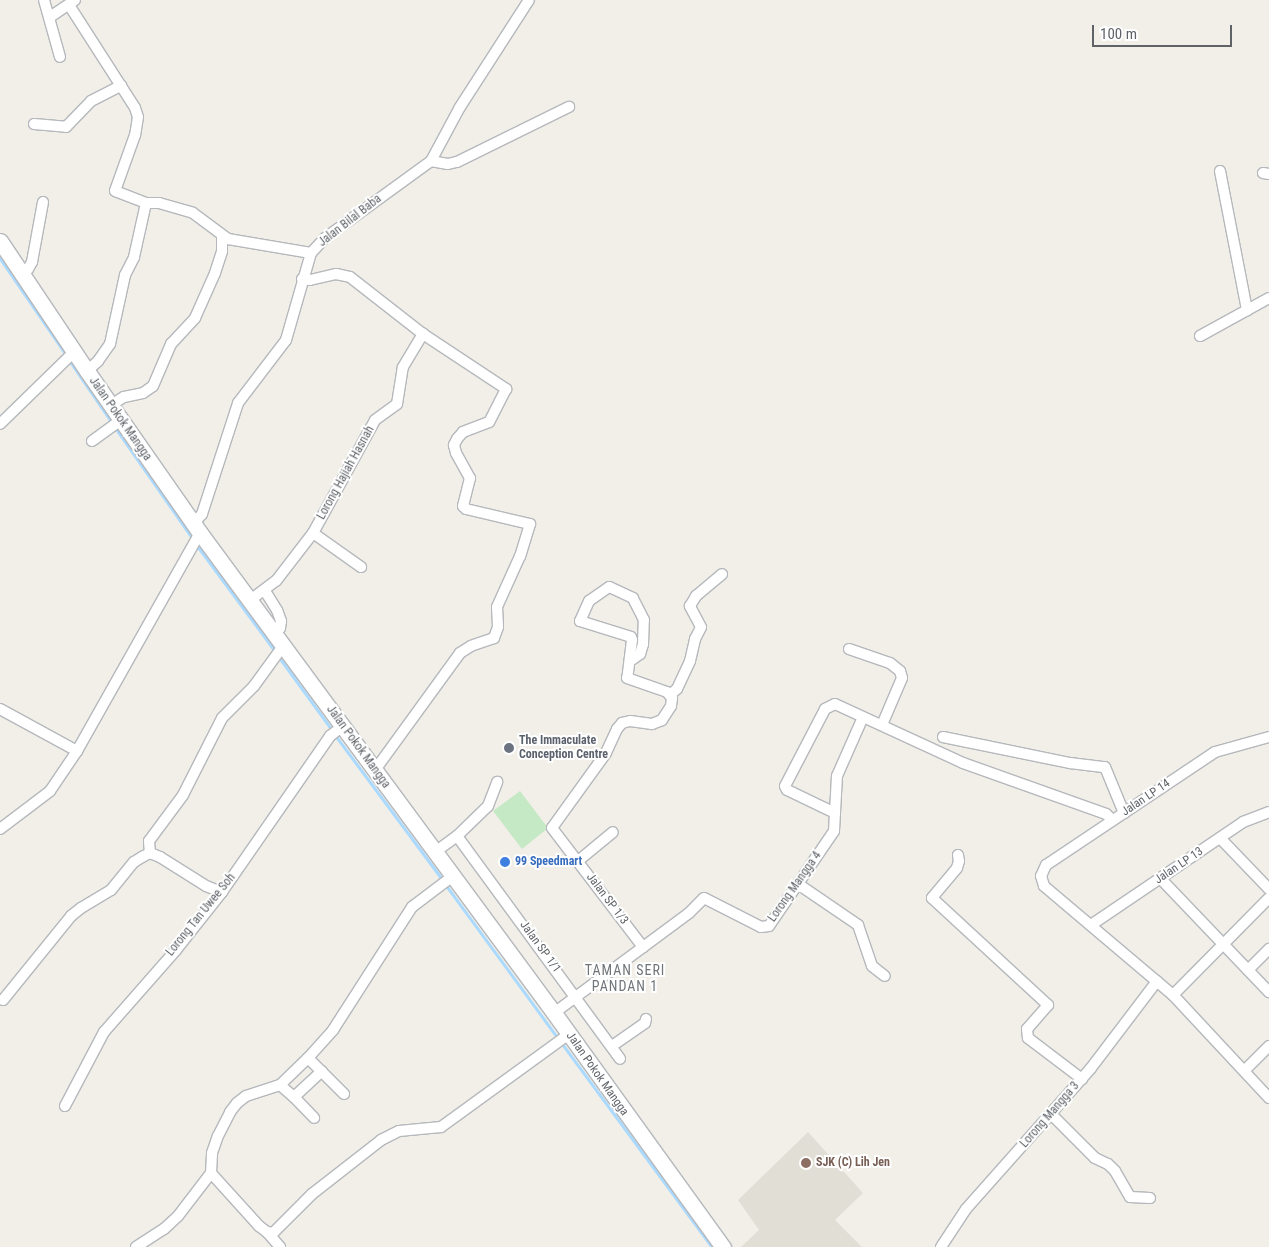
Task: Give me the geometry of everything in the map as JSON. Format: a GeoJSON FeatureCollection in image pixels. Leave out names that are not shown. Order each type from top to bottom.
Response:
{"type":"FeatureCollection","features":[{"type":"Feature","properties":{"kind":"main road","name":"Jalan Pokok Mangga"},"geometry":{"type":"LineString","coordinates":[[0,241],[22,274],[69,356],[87,371],[111,405],[117,424],[249,601],[337,730],[375,770],[435,852],[450,878],[554,1013],[563,1038],[723,1247]]}},
{"type":"Feature","properties":{"kind":"street"},"geometry":{"type":"LineString","coordinates":[[44,0],[50,16],[60,58]]}},
{"type":"Feature","properties":{"kind":"street","name":"Jalan Bilal Baba"},"geometry":{"type":"LineString","coordinates":[[0,829],[50,791],[77,751],[191,550],[238,403],[286,340],[311,253],[325,238],[431,161],[460,107],[529,0]]}},
{"type":"Feature","properties":{"kind":"street"},"geometry":{"type":"LineString","coordinates":[[50,16],[72,2],[135,108],[138,122],[115,191],[146,203],[159,203],[193,213],[222,237],[237,242],[311,253]]}},
{"type":"Feature","properties":{"kind":"street"},"geometry":{"type":"LineString","coordinates":[[34,124],[66,127],[91,101],[121,86]]}},
{"type":"Feature","properties":{"kind":"street"},"geometry":{"type":"LineString","coordinates":[[431,161],[448,164],[457,162],[569,107]]}},
{"type":"Feature","properties":{"kind":"street"},"geometry":{"type":"LineString","coordinates":[[1220,172],[1247,310]]}},
{"type":"Feature","properties":{"kind":"street"},"geometry":{"type":"LineString","coordinates":[[22,274],[32,262],[43,202]]}},
{"type":"Feature","properties":{"kind":"street"},"geometry":{"type":"LineString","coordinates":[[87,371],[98,361],[110,344],[125,275],[134,257],[146,203]]}},
{"type":"Feature","properties":{"kind":"street"},"geometry":{"type":"LineString","coordinates":[[111,405],[124,397],[142,393],[153,386],[171,344],[195,318],[215,273],[222,251],[222,237]]}},
{"type":"Feature","properties":{"kind":"street"},"geometry":{"type":"LineString","coordinates":[[302,279],[310,280],[336,274],[350,277],[423,334],[506,388],[489,422],[463,432],[454,446],[470,478],[463,506],[530,524],[520,556],[497,607],[498,627],[494,638],[471,646],[460,653],[375,770]]}},
{"type":"Feature","properties":{"kind":"street"},"geometry":{"type":"LineString","coordinates":[[1200,336],[1269,298]]}},
{"type":"Feature","properties":{"kind":"street","name":"Lorong Hajiah Hasnah"},"geometry":{"type":"LineString","coordinates":[[249,601],[276,582],[313,532],[375,420],[397,404],[403,367],[423,334]]}},
{"type":"Feature","properties":{"kind":"street"},"geometry":{"type":"LineString","coordinates":[[0,424],[69,356]]}},
{"type":"Feature","properties":{"kind":"street"},"geometry":{"type":"LineString","coordinates":[[92,441],[117,424]]}},
{"type":"Feature","properties":{"kind":"street"},"geometry":{"type":"LineString","coordinates":[[313,532],[360,567]]}},
{"type":"Feature","properties":{"kind":"street"},"geometry":{"type":"LineString","coordinates":[[630,658],[633,659],[640,654],[643,644],[644,620],[633,598],[609,587],[589,601],[580,621],[631,637],[627,678],[670,695],[677,689],[701,627],[690,606],[696,596],[722,574]]}},
{"type":"Feature","properties":{"kind":"street"},"geometry":{"type":"LineString","coordinates":[[150,853],[149,841],[188,785],[222,718],[254,686],[278,646],[281,621],[277,610],[264,591]]}},
{"type":"Feature","properties":{"kind":"street"},"geometry":{"type":"LineString","coordinates":[[849,649],[890,663],[900,671],[902,678],[882,725]]}},
{"type":"Feature","properties":{"kind":"street","name":"Jalan SP 1/3"},"geometry":{"type":"LineString","coordinates":[[643,947],[552,828],[606,753],[617,728],[622,723],[630,721],[652,724],[662,720],[671,706],[670,695]]}},
{"type":"Feature","properties":{"kind":"street"},"geometry":{"type":"LineString","coordinates":[[835,814],[787,790],[786,782],[826,709],[835,704],[963,763],[1106,814],[1112,820]]}},
{"type":"Feature","properties":{"kind":"street"},"geometry":{"type":"LineString","coordinates":[[0,709],[77,751]]}},
{"type":"Feature","properties":{"kind":"street","name":"Lorong Mangga 4"},"geometry":{"type":"LineString","coordinates":[[554,1013],[689,913],[704,898],[765,927],[769,926],[834,832],[838,776],[864,717]]}},
{"type":"Feature","properties":{"kind":"street","name":"Lorong Tan Uwee Soh"},"geometry":{"type":"LineString","coordinates":[[65,1106],[104,1032],[176,950],[222,892],[271,820],[337,730]]}},
{"type":"Feature","properties":{"kind":"street"},"geometry":{"type":"LineString","coordinates":[[943,737],[1070,763],[1105,767],[1124,813]]}},
{"type":"Feature","properties":{"kind":"street","name":"Jalan LP 14"},"geometry":{"type":"LineString","coordinates":[[1091,924],[1042,882],[1043,869],[1046,864],[1215,752],[1269,737]]}},
{"type":"Feature","properties":{"kind":"street"},"geometry":{"type":"LineString","coordinates":[[435,852],[457,836],[488,806],[497,782]]}},
{"type":"Feature","properties":{"kind":"street","name":"Jalan LP 13"},"geometry":{"type":"LineString","coordinates":[[1091,924],[1243,822],[1269,812]]}},
{"type":"Feature","properties":{"kind":"street"},"geometry":{"type":"LineString","coordinates":[[578,861],[613,832]]}},
{"type":"Feature","properties":{"kind":"street","name":"Jalan SP 1/1"},"geometry":{"type":"LineString","coordinates":[[457,836],[620,1059]]}},
{"type":"Feature","properties":{"kind":"street"},"geometry":{"type":"LineString","coordinates":[[1220,838],[1269,889]]}},
{"type":"Feature","properties":{"kind":"street"},"geometry":{"type":"LineString","coordinates":[[150,853],[160,857],[206,886],[222,892]]}},
{"type":"Feature","properties":{"kind":"street"},"geometry":{"type":"LineString","coordinates":[[3,1000],[71,916],[111,890],[134,862],[150,853]]}},
{"type":"Feature","properties":{"kind":"street"},"geometry":{"type":"LineString","coordinates":[[958,855],[959,862],[957,868],[932,898],[1048,1005],[1027,1029],[1028,1038],[1082,1079]]}},
{"type":"Feature","properties":{"kind":"street"},"geometry":{"type":"LineString","coordinates":[[136,1247],[164,1230],[178,1216],[211,1173],[212,1153],[230,1112],[246,1096],[280,1085],[308,1058],[332,1030],[412,907],[450,878]]}},
{"type":"Feature","properties":{"kind":"street"},"geometry":{"type":"LineString","coordinates":[[1160,878],[1269,992]]}},
{"type":"Feature","properties":{"kind":"street"},"geometry":{"type":"LineString","coordinates":[[798,884],[858,925],[872,966],[885,976]]}},
{"type":"Feature","properties":{"kind":"street"},"geometry":{"type":"LineString","coordinates":[[1173,995],[1269,898]]}},
{"type":"Feature","properties":{"kind":"street"},"geometry":{"type":"LineString","coordinates":[[1091,924],[1173,995],[1245,1070],[1269,1098]]}},
{"type":"Feature","properties":{"kind":"street"},"geometry":{"type":"LineString","coordinates":[[1248,970],[1269,949]]}},
{"type":"Feature","properties":{"kind":"street","name":"Lorong Mangga 3"},"geometry":{"type":"LineString","coordinates":[[941,1247],[966,1209],[1082,1079],[1157,981]]}},
{"type":"Feature","properties":{"kind":"street"},"geometry":{"type":"LineString","coordinates":[[612,1046],[645,1024],[646,1019]]}},
{"type":"Feature","properties":{"kind":"street"},"geometry":{"type":"LineString","coordinates":[[266,1232],[273,1233],[312,1194],[381,1140],[399,1131],[441,1127],[563,1038]]}},
{"type":"Feature","properties":{"kind":"street"},"geometry":{"type":"LineString","coordinates":[[1245,1070],[1269,1046]]}},
{"type":"Feature","properties":{"kind":"street"},"geometry":{"type":"LineString","coordinates":[[308,1058],[344,1094]]}},
{"type":"Feature","properties":{"kind":"street"},"geometry":{"type":"LineString","coordinates":[[294,1097],[322,1071]]}},
{"type":"Feature","properties":{"kind":"street"},"geometry":{"type":"LineString","coordinates":[[280,1085],[314,1118]]}},
{"type":"Feature","properties":{"kind":"street"},"geometry":{"type":"LineString","coordinates":[[1051,1114],[1095,1158],[1108,1164],[1130,1198],[1150,1198]]}},
{"type":"Feature","properties":{"kind":"street"},"geometry":{"type":"LineString","coordinates":[[211,1173],[230,1196],[280,1247]]}},
{"type":"Feature","properties":{"kind":"shaded area","name":"SJK (C) Lih Jen"},"geometry":{"type":"Polygon","coordinates":[[[808,1132],[863,1193],[835,1220],[862,1247],[741,1247],[759,1230],[738,1200],[808,1132]]]}},
{"type":"Feature","properties":{"kind":"green space"},"geometry":{"type":"Polygon","coordinates":[[[520,791],[548,828],[522,849],[493,811],[520,791]]]}},
{"type":"Feature","properties":{"kind":"waterway"},"geometry":{"type":"LineString","coordinates":[[0,258],[67,356]]}},
{"type":"Feature","properties":{"kind":"waterway"},"geometry":{"type":"LineString","coordinates":[[70,361],[112,422]]}},
{"type":"Feature","properties":{"kind":"waterway"},"geometry":{"type":"LineString","coordinates":[[115,427],[193,539]]}},
{"type":"Feature","properties":{"kind":"waterway"},"geometry":{"type":"LineString","coordinates":[[196,544],[276,652]]}},
{"type":"Feature","properties":{"kind":"waterway"},"geometry":{"type":"LineString","coordinates":[[279,657],[333,731]]}},
{"type":"Feature","properties":{"kind":"waterway"},"geometry":{"type":"LineString","coordinates":[[336,736],[443,880]]}},
{"type":"Feature","properties":{"kind":"waterway"},"geometry":{"type":"LineString","coordinates":[[446,885],[558,1038]]}},
{"type":"Feature","properties":{"kind":"waterway"},"geometry":{"type":"LineString","coordinates":[[561,1042],[712,1247]]}},
{"type":"Feature","properties":{"kind":"place","name":"The Immaculate Conception Centre"},"geometry":{"type":"Point","coordinates":[509,748]}},
{"type":"Feature","properties":{"kind":"place","name":"99 Speedmart"},"geometry":{"type":"Point","coordinates":[505,862]}},
{"type":"Feature","properties":{"kind":"place","name":"SJK (C) Lih Jen"},"geometry":{"type":"Point","coordinates":[806,1163]}},
{"type":"Feature","properties":{"kind":"district","name":"TAMAN SERI PANDAN 1"},"geometry":{"type":"Point","coordinates":[625,978]}}]}
